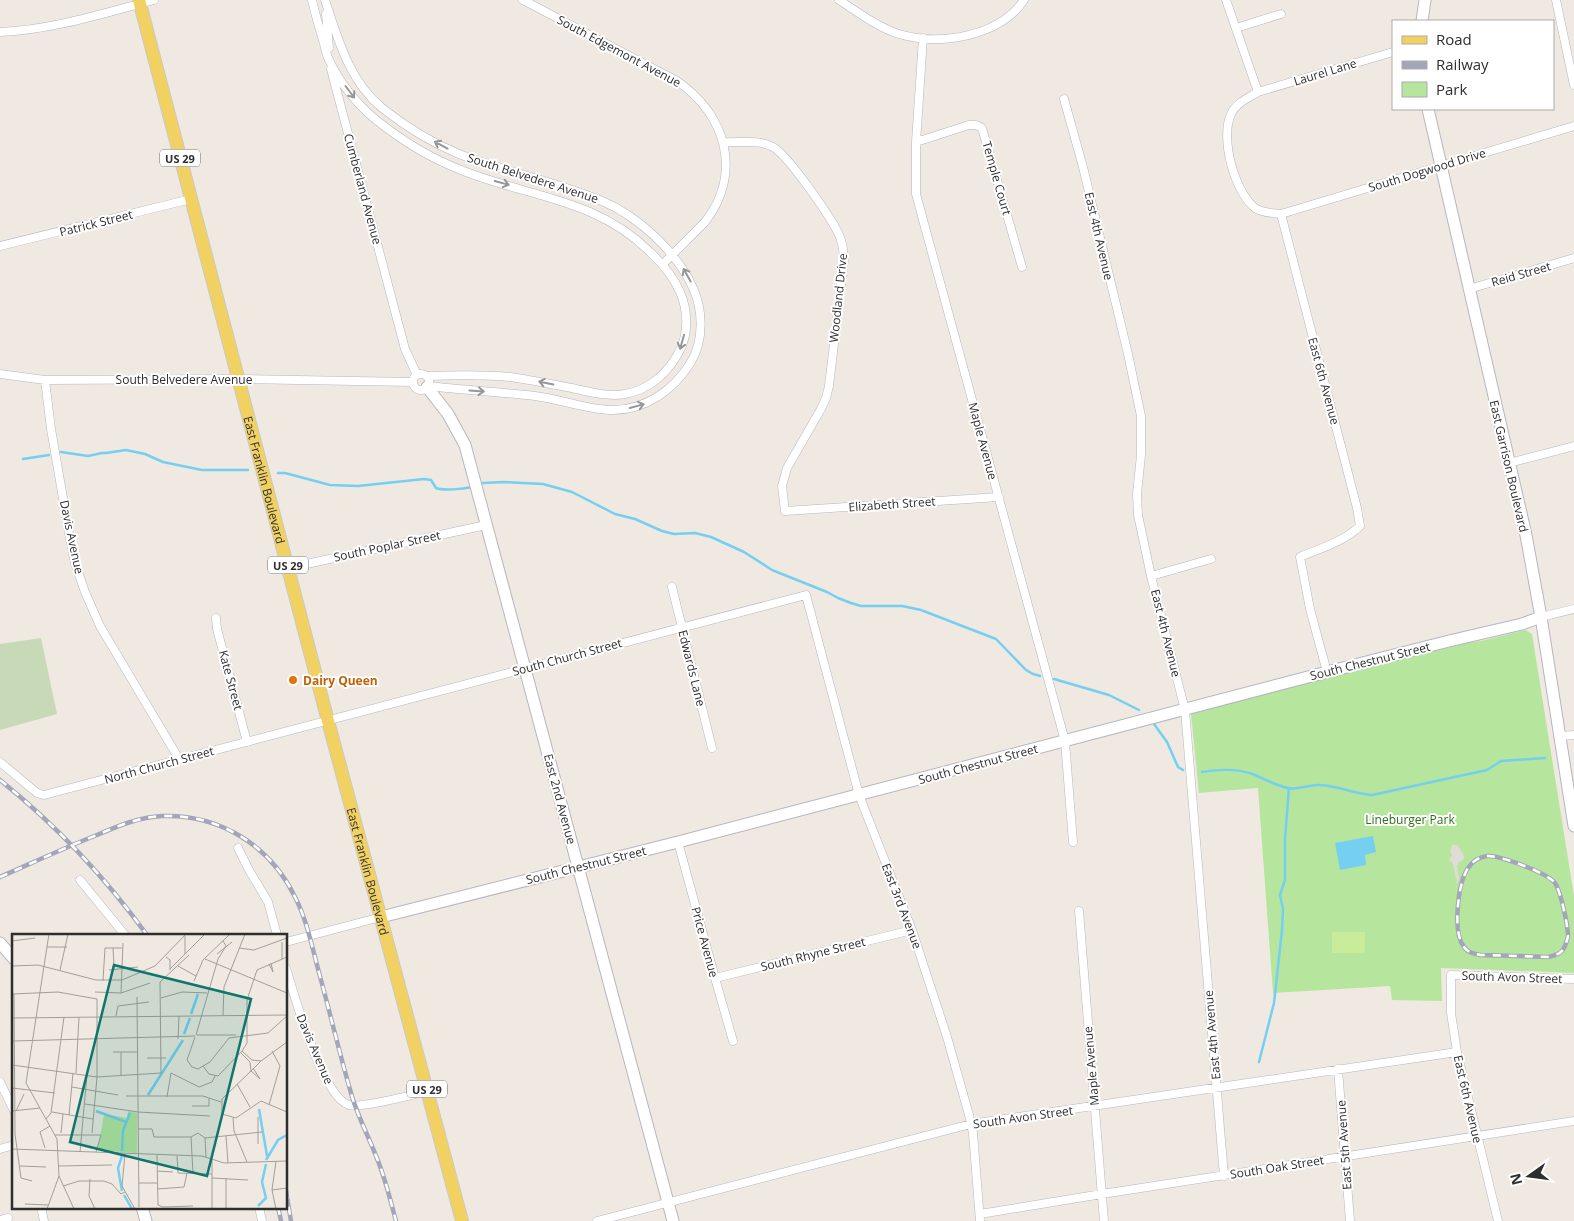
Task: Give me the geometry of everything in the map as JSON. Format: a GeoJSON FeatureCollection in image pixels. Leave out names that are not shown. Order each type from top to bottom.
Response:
{"type":"FeatureCollection","features":[{"type":"Feature","properties":{"kind":"main road","name":"East Franklin Boulevard"},"geometry":{"type":"LineString","coordinates":[[139,2],[462,1221]]}},
{"type":"Feature","properties":{"kind":"street"},"geometry":{"type":"LineString","coordinates":[[0,32],[53,25],[139,2],[154,0]]}},
{"type":"Feature","properties":{"kind":"street","name":"South Belvedere Avenue"},"geometry":{"type":"LineString","coordinates":[[312,0],[328,60],[349,92],[376,119],[439,161],[462,171],[583,208],[628,232],[663,264],[682,295],[686,325],[682,348],[663,375],[646,387],[627,394],[613,396],[508,377],[427,383]]}},
{"type":"Feature","properties":{"kind":"street","name":"South Belvedere Avenue"},"geometry":{"type":"LineString","coordinates":[[325,0],[341,49],[357,80],[373,100],[392,116],[458,154],[603,201],[646,228],[672,255],[684,271],[696,294],[700,312],[700,335],[696,352],[686,369],[673,385],[656,398],[634,407],[611,410],[536,396],[427,383]]}},
{"type":"Feature","properties":{"kind":"street","name":"Cumberland Avenue"},"geometry":{"type":"LineString","coordinates":[[325,0],[328,60],[405,349],[415,378]]}},
{"type":"Feature","properties":{"kind":"street","name":"South Edgemont Avenue"},"geometry":{"type":"LineString","coordinates":[[524,0],[678,81],[700,100],[718,126],[726,159],[725,180],[716,204],[705,222],[663,264]]}},
{"type":"Feature","properties":{"kind":"street"},"geometry":{"type":"LineString","coordinates":[[839,0],[869,19],[897,33],[923,38],[958,38],[970,34],[1006,19],[1024,0]]}},
{"type":"Feature","properties":{"kind":"street"},"geometry":{"type":"LineString","coordinates":[[1226,0],[1258,92],[1238,104],[1231,115],[1228,127],[1229,153],[1236,177],[1248,200],[1256,209],[1281,214]]}},
{"type":"Feature","properties":{"kind":"street"},"geometry":{"type":"LineString","coordinates":[[1422,20],[1425,0]]}},
{"type":"Feature","properties":{"kind":"street"},"geometry":{"type":"LineString","coordinates":[[1556,0],[1574,85]]}},
{"type":"Feature","properties":{"kind":"street"},"geometry":{"type":"LineString","coordinates":[[1236,28],[1281,14]]}},
{"type":"Feature","properties":{"kind":"street","name":"Maple Avenue"},"geometry":{"type":"LineString","coordinates":[[923,38],[916,142],[916,194],[1065,741],[1073,842]]}},
{"type":"Feature","properties":{"kind":"street","name":"Laurel Lane"},"geometry":{"type":"LineString","coordinates":[[1258,92],[1392,52]]}},
{"type":"Feature","properties":{"kind":"street","name":"East 4th Avenue"},"geometry":{"type":"LineString","coordinates":[[1064,99],[1090,195],[1140,416],[1141,455],[1137,504],[1141,533],[1186,710],[1224,1176]]}},
{"type":"Feature","properties":{"kind":"street","name":"East Garrison Boulevard"},"geometry":{"type":"LineString","coordinates":[[1428,110],[1526,535],[1574,826]]}},
{"type":"Feature","properties":{"kind":"street","name":"Temple Court"},"geometry":{"type":"LineString","coordinates":[[916,142],[969,126],[976,125],[982,128],[1022,267]]}},
{"type":"Feature","properties":{"kind":"street","name":"South Dogwood Drive"},"geometry":{"type":"LineString","coordinates":[[1281,214],[1574,126]]}},
{"type":"Feature","properties":{"kind":"street","name":"Woodland Drive"},"geometry":{"type":"LineString","coordinates":[[723,142],[763,143],[779,150],[796,170],[833,225],[844,248],[829,386],[821,409],[786,468],[782,486],[785,511]]}},
{"type":"Feature","properties":{"kind":"street","name":"Patrick Street"},"geometry":{"type":"LineString","coordinates":[[0,246],[191,199]]}},
{"type":"Feature","properties":{"kind":"street","name":"East 6th Avenue"},"geometry":{"type":"LineString","coordinates":[[1281,214],[1357,508],[1360,526],[1336,543],[1300,556],[1310,609],[1327,672]]}},
{"type":"Feature","properties":{"kind":"street","name":"Reid Street"},"geometry":{"type":"LineString","coordinates":[[1469,289],[1574,258]]}},
{"type":"Feature","properties":{"kind":"street"},"geometry":{"type":"LineString","coordinates":[[421,373],[427,383],[424,389],[415,387],[415,378],[421,373]]}},
{"type":"Feature","properties":{"kind":"street","name":"South Belvedere Avenue"},"geometry":{"type":"LineString","coordinates":[[0,374],[45,380],[415,378]]}},
{"type":"Feature","properties":{"kind":"street","name":"Davis Avenue"},"geometry":{"type":"LineString","coordinates":[[45,380],[51,429],[69,533],[85,592],[100,626],[179,759]]}},
{"type":"Feature","properties":{"kind":"street","name":"East 2nd Avenue"},"geometry":{"type":"LineString","coordinates":[[427,383],[448,414],[465,445],[673,1221]]}},
{"type":"Feature","properties":{"kind":"street"},"geometry":{"type":"LineString","coordinates":[[1509,463],[1574,446]]}},
{"type":"Feature","properties":{"kind":"street","name":"Elizabeth Street"},"geometry":{"type":"LineString","coordinates":[[785,511],[999,497]]}},
{"type":"Feature","properties":{"kind":"street","name":"South Poplar Street"},"geometry":{"type":"LineString","coordinates":[[288,568],[486,525]]}},
{"type":"Feature","properties":{"kind":"street"},"geometry":{"type":"LineString","coordinates":[[1151,576],[1211,560]]}},
{"type":"Feature","properties":{"kind":"street","name":"Edwards Lane"},"geometry":{"type":"LineString","coordinates":[[672,587],[712,748]]}},
{"type":"Feature","properties":{"kind":"street","name":"South Church Street"},"geometry":{"type":"LineString","coordinates":[[328,721],[806,595]]}},
{"type":"Feature","properties":{"kind":"street","name":"East 3rd Avenue"},"geometry":{"type":"LineString","coordinates":[[806,595],[859,795],[912,930],[947,1037],[972,1124],[980,1217]]}},
{"type":"Feature","properties":{"kind":"street","name":"South Chestnut Street"},"geometry":{"type":"LineString","coordinates":[[381,917],[678,842],[1574,609]]}},
{"type":"Feature","properties":{"kind":"street","name":"Kate Street"},"geometry":{"type":"LineString","coordinates":[[216,618],[217,629],[248,742]]}},
{"type":"Feature","properties":{"kind":"street","name":"North Church Street"},"geometry":{"type":"LineString","coordinates":[[0,762],[37,793],[44,794],[328,721]]}},
{"type":"Feature","properties":{"kind":"street"},"geometry":{"type":"LineString","coordinates":[[1560,736],[1574,735]]}},
{"type":"Feature","properties":{"kind":"street","name":"Price Avenue"},"geometry":{"type":"LineString","coordinates":[[678,842],[734,1041]]}},
{"type":"Feature","properties":{"kind":"street"},"geometry":{"type":"LineString","coordinates":[[238,848],[268,902],[277,934]]}},
{"type":"Feature","properties":{"kind":"street"},"geometry":{"type":"LineString","coordinates":[[80,880],[124,934]]}},
{"type":"Feature","properties":{"kind":"street","name":"Maple Avenue"},"geometry":{"type":"LineString","coordinates":[[1079,911],[1104,1221]]}},
{"type":"Feature","properties":{"kind":"street"},"geometry":{"type":"LineString","coordinates":[[288,941],[381,917]]}},
{"type":"Feature","properties":{"kind":"street","name":"South Rhyne Street"},"geometry":{"type":"LineString","coordinates":[[715,978],[912,930]]}},
{"type":"Feature","properties":{"kind":"street"},"geometry":{"type":"LineString","coordinates":[[0,943],[12,957]]}},
{"type":"Feature","properties":{"kind":"street","name":"Davis Avenue"},"geometry":{"type":"LineString","coordinates":[[288,975],[297,1006],[320,1065],[330,1086],[342,1101],[348,1104],[364,1104],[411,1096],[427,1091]]}},
{"type":"Feature","properties":{"kind":"street","name":"East 6th Avenue"},"geometry":{"type":"LineString","coordinates":[[1451,975],[1451,1013],[1457,1052],[1498,1221]]}},
{"type":"Feature","properties":{"kind":"street","name":"South Avon Street"},"geometry":{"type":"LineString","coordinates":[[1451,975],[1574,979]]}},
{"type":"Feature","properties":{"kind":"street","name":"South Avon Street"},"geometry":{"type":"LineString","coordinates":[[597,1221],[972,1124],[1457,1052]]}},
{"type":"Feature","properties":{"kind":"street","name":"East 5th Avenue"},"geometry":{"type":"LineString","coordinates":[[1338,1069],[1350,1221]]}},
{"type":"Feature","properties":{"kind":"street"},"geometry":{"type":"LineString","coordinates":[[0,1082],[12,1107]]}},
{"type":"Feature","properties":{"kind":"street","name":"South Oak Street"},"geometry":{"type":"LineString","coordinates":[[980,1217],[1102,1194],[1574,1121]]}},
{"type":"Feature","properties":{"kind":"street"},"geometry":{"type":"LineString","coordinates":[[41,1208],[44,1221]]}},
{"type":"Feature","properties":{"kind":"street"},"geometry":{"type":"LineString","coordinates":[[142,1208],[146,1221]]}},
{"type":"Feature","properties":{"kind":"street"},"geometry":{"type":"LineString","coordinates":[[259,1208],[262,1221]]}},
{"type":"Feature","properties":{"kind":"green space","name":"Lineburger Park"},"geometry":{"type":"Polygon","coordinates":[[[1525,630],[1532,634],[1574,896],[1574,973],[1441,968],[1442,1001],[1392,1000],[1390,986],[1273,993],[1258,788],[1199,793],[1191,714],[1453,644],[1481,641],[1525,630]]]}},
{"type":"Feature","properties":{"kind":"green space"},"geometry":{"type":"Polygon","coordinates":[[[41,638],[57,714],[0,730],[0,644],[41,638]]]}},
{"type":"Feature","properties":{"kind":"green space"},"geometry":{"type":"Polygon","coordinates":[[[1332,932],[1365,932],[1365,953],[1332,953],[1332,932]]]}},
{"type":"Feature","properties":{"kind":"shaded area"},"geometry":{"type":"Polygon","coordinates":[[[1452,845],[1457,845],[1464,857],[1457,866],[1459,879],[1456,886],[1457,879],[1453,863],[1449,860],[1452,855],[1450,851],[1452,845]]]}},
{"type":"Feature","properties":{"kind":"water"},"geometry":{"type":"Polygon","coordinates":[[[1373,836],[1376,852],[1365,855],[1366,865],[1340,870],[1335,843],[1373,836]]]}},
{"type":"Feature","properties":{"kind":"waterway"},"geometry":{"type":"LineString","coordinates":[[61,452],[88,456],[126,450],[145,454],[163,462],[202,470],[248,470]]}},
{"type":"Feature","properties":{"kind":"waterway"},"geometry":{"type":"LineString","coordinates":[[23,459],[49,455]]}},
{"type":"Feature","properties":{"kind":"waterway"},"geometry":{"type":"LineString","coordinates":[[278,473],[285,473],[330,485],[358,486],[424,479],[431,480],[436,488],[439,489],[472,487]]}},
{"type":"Feature","properties":{"kind":"waterway"},"geometry":{"type":"LineString","coordinates":[[483,483],[543,484],[572,492],[615,514],[635,519],[662,531],[674,534],[695,533],[711,537],[744,552],[772,570],[851,603],[861,606],[902,606],[921,610],[996,639],[1026,670],[1040,676]]}},
{"type":"Feature","properties":{"kind":"waterway"},"geometry":{"type":"LineString","coordinates":[[1054,679],[1109,695],[1139,710]]}},
{"type":"Feature","properties":{"kind":"waterway"},"geometry":{"type":"LineString","coordinates":[[1154,724],[1167,742],[1178,767],[1183,770]]}},
{"type":"Feature","properties":{"kind":"waterway"},"geometry":{"type":"LineString","coordinates":[[1202,772],[1236,770],[1288,788],[1325,785],[1372,795],[1487,770],[1501,761],[1545,758]]}},
{"type":"Feature","properties":{"kind":"waterway"},"geometry":{"type":"LineString","coordinates":[[1259,1062],[1274,1003],[1282,930],[1283,909],[1280,895],[1285,880],[1285,838],[1289,788]]}},
{"type":"Feature","properties":{"kind":"railway"},"geometry":{"type":"LineString","coordinates":[[0,780],[41,815],[79,853],[97,872],[146,934]]}},
{"type":"Feature","properties":{"kind":"railway"},"geometry":{"type":"LineString","coordinates":[[0,877],[113,828],[153,817],[183,817],[203,820],[223,827],[257,848],[272,862],[284,879],[295,897],[303,917],[310,937],[353,1101],[382,1172],[396,1221]]}},
{"type":"Feature","properties":{"kind":"railway"},"geometry":{"type":"LineString","coordinates":[[1487,856],[1502,858],[1523,865],[1543,874],[1555,883],[1562,901],[1568,931],[1566,942],[1560,952],[1548,957],[1481,955],[1474,954],[1464,947],[1460,940],[1457,919],[1461,885],[1464,875],[1474,861],[1487,856]]}},
{"type":"Feature","properties":{"kind":"railway"},"geometry":{"type":"LineString","coordinates":[[288,1203],[291,1221]]}},
{"type":"Feature","properties":{"kind":"railway"},"geometry":{"type":"LineString","coordinates":[[278,1208],[281,1221]]}},
{"type":"Feature","properties":{"kind":"place","name":"Dairy Queen"},"geometry":{"type":"Point","coordinates":[293,680]}}]}
